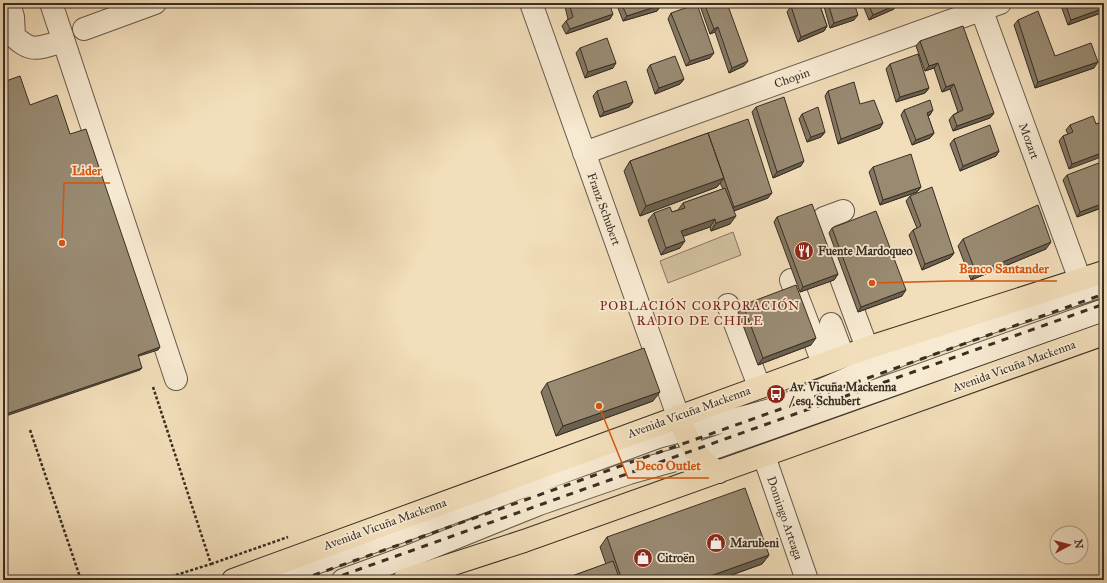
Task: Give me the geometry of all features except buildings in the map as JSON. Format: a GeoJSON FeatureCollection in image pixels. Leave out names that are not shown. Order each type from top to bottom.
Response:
{"type":"FeatureCollection","features":[{"type":"Feature","properties":{"kind":"main road","name":"Avenida Vicuña Mackenna"},"geometry":{"type":"LineString","coordinates":[[233,580],[681,423],[760,386],[823,363],[1104,272]]}},
{"type":"Feature","properties":{"kind":"main road","name":"Avenida Vicuña Mackenna"},"geometry":{"type":"LineString","coordinates":[[417,578],[517,544],[1104,334]]}},
{"type":"Feature","properties":{"kind":"main road"},"geometry":{"type":"LineString","coordinates":[[681,423],[696,454],[711,468],[719,472]]}},
{"type":"Feature","properties":{"kind":"street"},"geometry":{"type":"LineString","coordinates":[[9,3],[13,17],[8,32],[34,49],[63,41]]}},
{"type":"Feature","properties":{"kind":"street"},"geometry":{"type":"LineString","coordinates":[[51,3],[176,379]]}},
{"type":"Feature","properties":{"kind":"street"},"geometry":{"type":"LineString","coordinates":[[84,29],[123,8],[155,3]]}},
{"type":"Feature","properties":{"kind":"street","name":"Franz Schubert"},"geometry":{"type":"LineString","coordinates":[[531,3],[681,423]]}},
{"type":"Feature","properties":{"kind":"street","name":"Chopin"},"geometry":{"type":"LineString","coordinates":[[584,153],[987,5]]}},
{"type":"Feature","properties":{"kind":"street","name":"Mozart"},"geometry":{"type":"LineString","coordinates":[[987,5],[1080,280]]}},
{"type":"Feature","properties":{"kind":"street"},"geometry":{"type":"LineString","coordinates":[[843,211],[824,218],[821,224],[867,348]]}},
{"type":"Feature","properties":{"kind":"street"},"geometry":{"type":"LineString","coordinates":[[791,280],[823,363]]}},
{"type":"Feature","properties":{"kind":"street"},"geometry":{"type":"LineString","coordinates":[[269,580],[658,437],[681,423],[770,410],[836,385],[898,356],[1104,285]]}},
{"type":"Feature","properties":{"kind":"street"},"geometry":{"type":"LineString","coordinates":[[728,305],[760,386]]}},
{"type":"Feature","properties":{"kind":"street"},"geometry":{"type":"LineString","coordinates":[[343,580],[428,549],[547,502],[629,473],[696,454],[1104,310]]}},
{"type":"Feature","properties":{"kind":"street"},"geometry":{"type":"LineString","coordinates":[[831,324],[843,356]]}},
{"type":"Feature","properties":{"kind":"street"},"geometry":{"type":"LineString","coordinates":[[888,387],[955,388]]}},
{"type":"Feature","properties":{"kind":"street","name":"Domingo Arteaga"},"geometry":{"type":"LineString","coordinates":[[764,456],[807,580]]}},
{"type":"Feature","properties":{"kind":"path"},"geometry":{"type":"LineString","coordinates":[[153,387],[211,564],[160,580]]}},
{"type":"Feature","properties":{"kind":"path"},"geometry":{"type":"LineString","coordinates":[[30,430],[80,580]]}},
{"type":"Feature","properties":{"kind":"shaded area"},"geometry":{"type":"Polygon","coordinates":[[[733,232],[741,255],[668,283],[660,261],[733,232]]]}},
{"type":"Feature","properties":{"kind":"railway"},"geometry":{"type":"LineString","coordinates":[[300,580],[1104,294]]}},
{"type":"Feature","properties":{"kind":"railway"},"geometry":{"type":"LineString","coordinates":[[329,580],[1104,304]]}},
{"type":"Feature","properties":{"kind":"place","name":"Lider"},"geometry":{"type":"Point","coordinates":[62,243]}},
{"type":"Feature","properties":{"kind":"place","name":"Fuente Mardoqueo"},"geometry":{"type":"Point","coordinates":[804,251]}},
{"type":"Feature","properties":{"kind":"place","name":"Banco Santander"},"geometry":{"type":"Point","coordinates":[872,283]}},
{"type":"Feature","properties":{"kind":"place","name":"Av. Vicuña Mackenna / esq. Schubert"},"geometry":{"type":"Point","coordinates":[776,394]}},
{"type":"Feature","properties":{"kind":"place","name":"Deco Outlet"},"geometry":{"type":"Point","coordinates":[599,406]}},
{"type":"Feature","properties":{"kind":"place","name":"Marubeni"},"geometry":{"type":"Point","coordinates":[716,543]}},
{"type":"Feature","properties":{"kind":"place","name":"Citroën"},"geometry":{"type":"Point","coordinates":[643,558]}},
{"type":"Feature","properties":{"kind":"district","name":"POBLACIÓN CORPORACIÓN RADIO DE CHILE"},"geometry":{"type":"Point","coordinates":[700,314]}}]}
